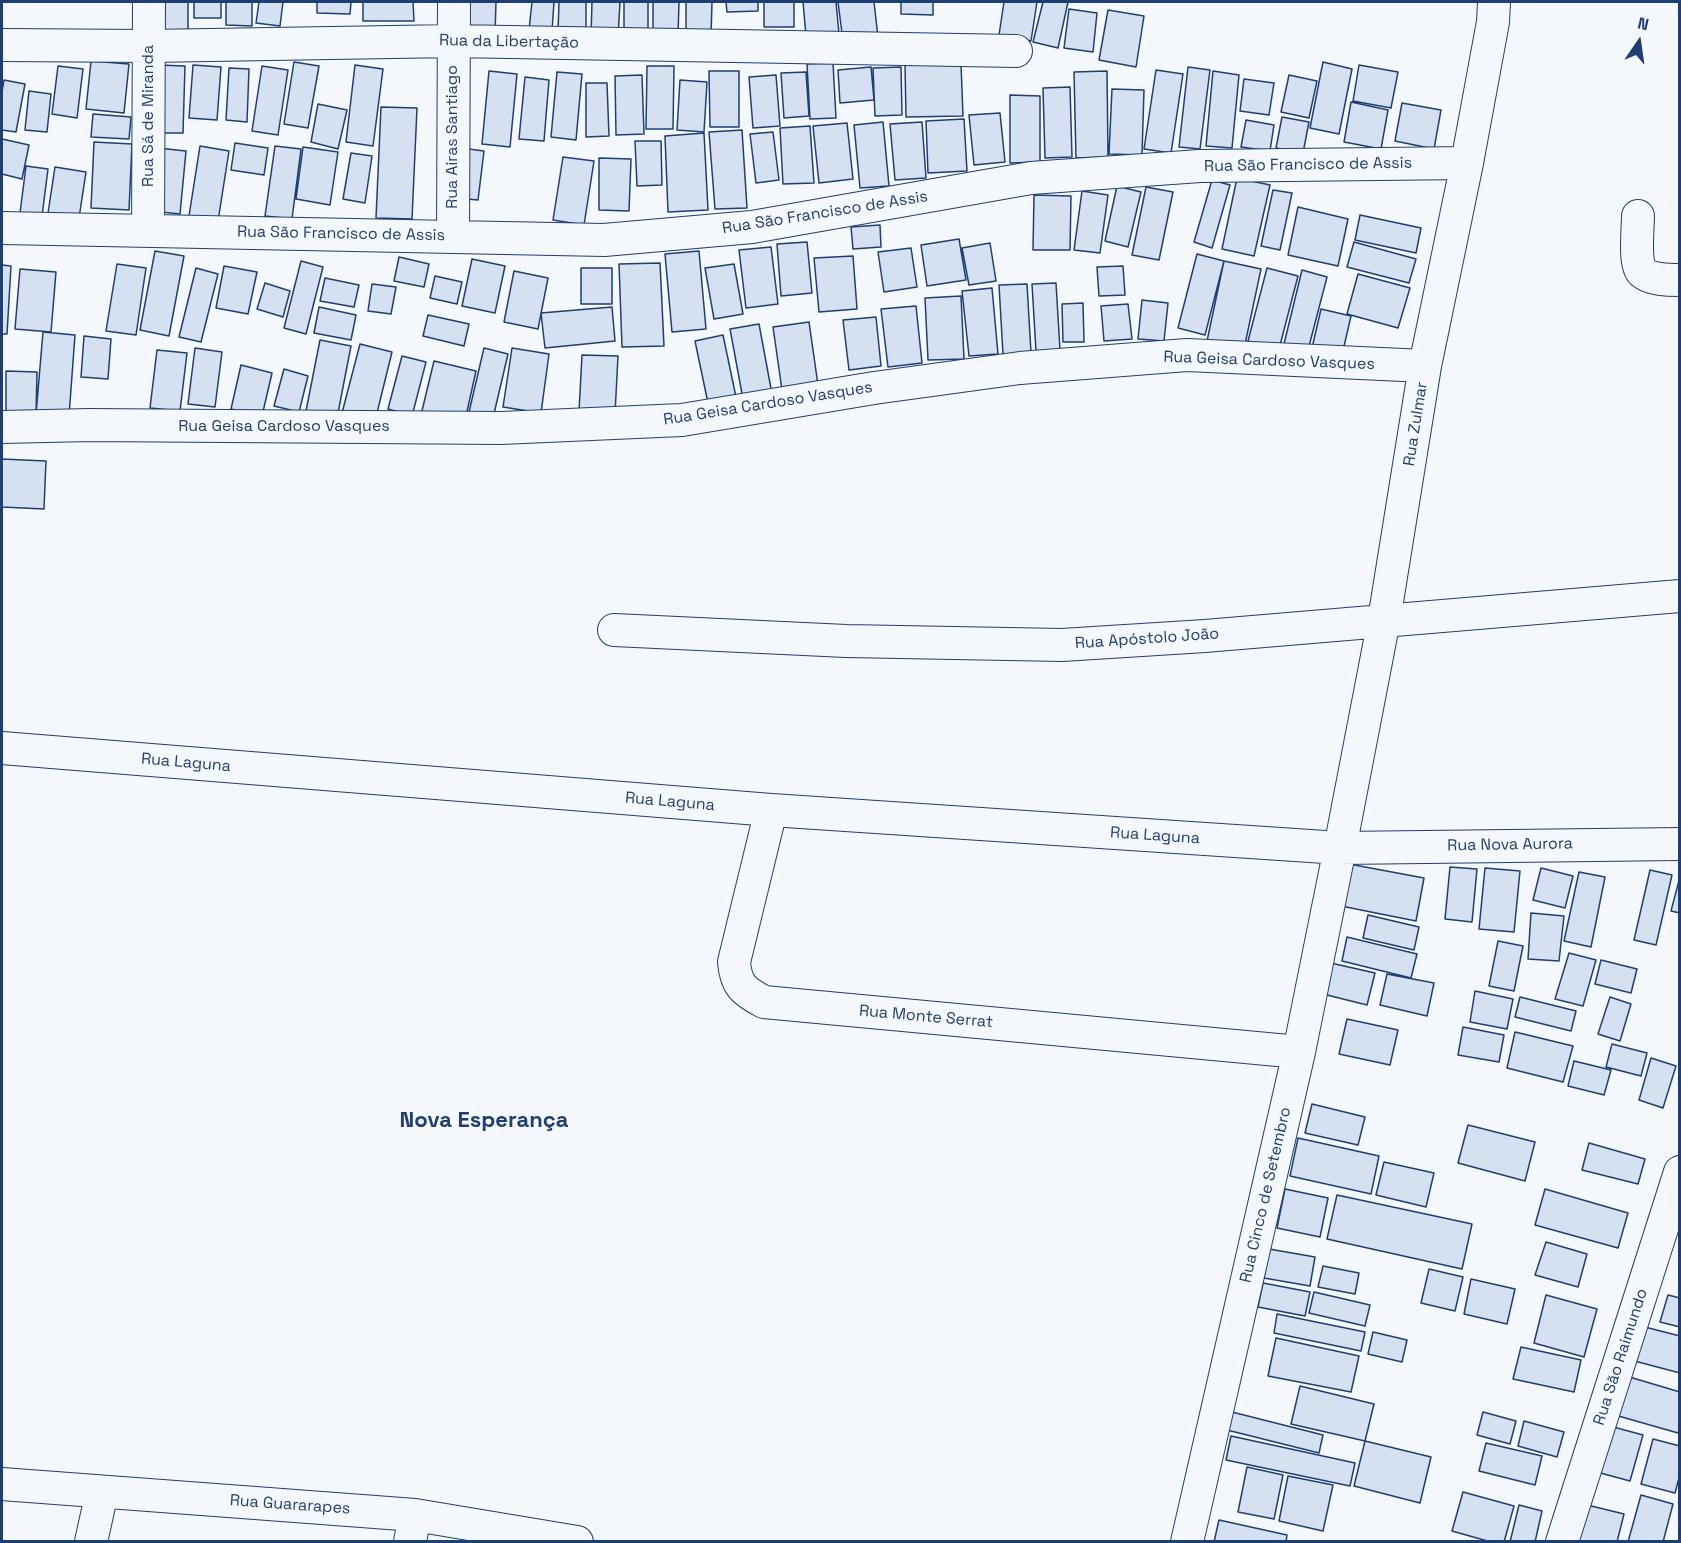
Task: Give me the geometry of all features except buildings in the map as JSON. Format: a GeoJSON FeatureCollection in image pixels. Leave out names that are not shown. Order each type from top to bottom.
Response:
{"type":"FeatureCollection","features":[{"type":"Feature","properties":{"kind":"street","name":"Rua Sá de Miranda"},"geometry":{"type":"LineString","coordinates":[[148,231],[149,2]]}},
{"type":"Feature","properties":{"kind":"street","name":"Rua Airas Santiago"},"geometry":{"type":"LineString","coordinates":[[453,237],[454,2]]}},
{"type":"Feature","properties":{"kind":"street","name":"Rua Zulmar"},"geometry":{"type":"LineString","coordinates":[[1340,848],[1384,620],[1425,366],[1467,163],[1494,2]]}},
{"type":"Feature","properties":{"kind":"street","name":"Rua da Libertação"},"geometry":{"type":"LineString","coordinates":[[2,45],[149,46],[453,40],[1016,51]]}},
{"type":"Feature","properties":{"kind":"street","name":"Rua São Francisco de Assis"},"geometry":{"type":"LineString","coordinates":[[2,228],[604,240],[752,227],[1042,177],[1200,166],[1467,163]]}},
{"type":"Feature","properties":{"kind":"street"},"geometry":{"type":"LineString","coordinates":[[1638,216],[1637,264],[1640,271],[1649,276],[1680,280]]}},
{"type":"Feature","properties":{"kind":"street","name":"Rua Geisa Cardoso Vasques"},"geometry":{"type":"LineString","coordinates":[[2,427],[90,425],[523,427],[682,420],[874,388],[1020,368],[1187,355],[1425,366]]}},
{"type":"Feature","properties":{"kind":"street","name":"Rua Apóstolo João"},"geometry":{"type":"LineString","coordinates":[[614,630],[846,641],[1062,645],[1205,636],[1680,596]]}},
{"type":"Feature","properties":{"kind":"street","name":"Rua Laguna"},"geometry":{"type":"LineString","coordinates":[[2,748],[771,810],[1340,848]]}},
{"type":"Feature","properties":{"kind":"street","name":"Rua Monte Serrat"},"geometry":{"type":"LineString","coordinates":[[771,810],[734,962],[736,979],[748,994],[764,1002],[1299,1052]]}},
{"type":"Feature","properties":{"kind":"street","name":"Rua Nova Aurora"},"geometry":{"type":"LineString","coordinates":[[1340,848],[1680,844]]}},
{"type":"Feature","properties":{"kind":"street","name":"Rua Cinco de Setembro"},"geometry":{"type":"LineString","coordinates":[[1187,1542],[1299,1052],[1340,848]]}},
{"type":"Feature","properties":{"kind":"street","name":"Rua São Raimundo"},"geometry":{"type":"LineString","coordinates":[[1562,1542],[1680,1172]]}},
{"type":"Feature","properties":{"kind":"street","name":"Rua Guararapes"},"geometry":{"type":"LineString","coordinates":[[2,1484],[102,1492],[412,1528],[577,1542]]}},
{"type":"Feature","properties":{"kind":"street"},"geometry":{"type":"LineString","coordinates":[[92,1542],[102,1492]]}},
{"type":"Feature","properties":{"kind":"district","name":"Nova Esperança"},"geometry":{"type":"Point","coordinates":[484,1121]}}]}
